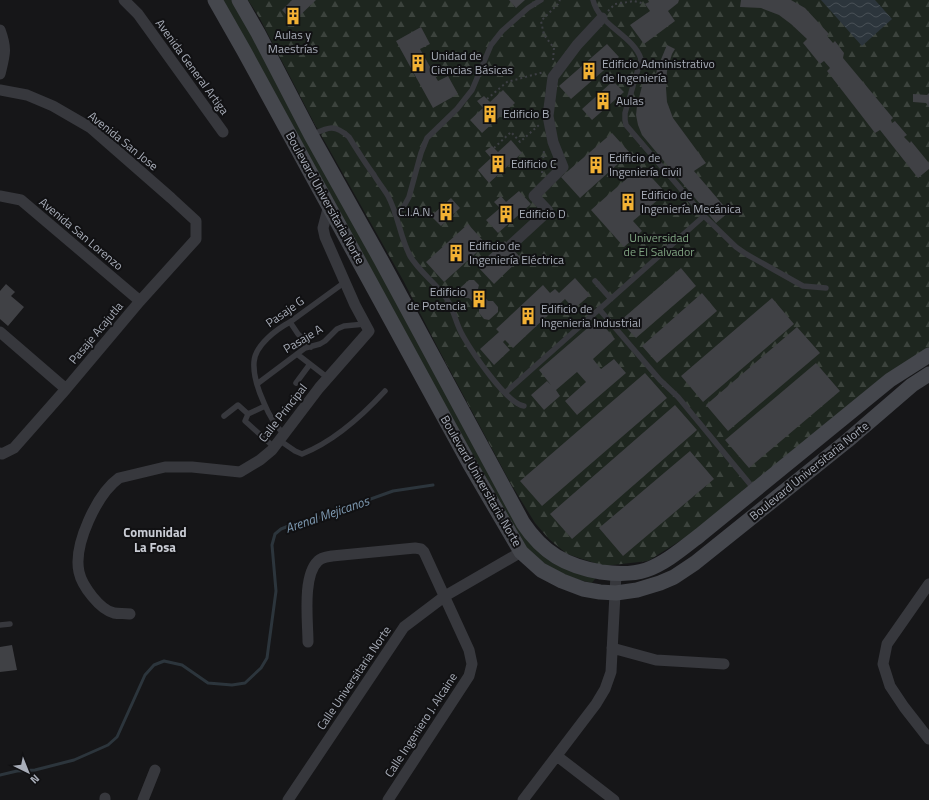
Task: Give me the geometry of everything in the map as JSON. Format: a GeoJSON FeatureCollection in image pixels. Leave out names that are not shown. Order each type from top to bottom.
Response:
{"type":"FeatureCollection","features":[{"type":"Feature","properties":{"kind":"main road","name":"Boulevard Universitaria Norte"},"geometry":{"type":"LineString","coordinates":[[215,0],[329,205],[469,463],[521,552],[541,570],[562,581],[583,589],[616,593],[637,590],[674,577],[695,563],[847,441],[912,385],[929,374]]}},
{"type":"Feature","properties":{"kind":"main road","name":"Boulevard Universitaria Norte"},"geometry":{"type":"LineString","coordinates":[[238,0],[258,33],[311,135],[377,253],[517,513],[531,536],[547,550],[569,564],[591,570],[616,574],[639,572],[655,566],[686,546],[890,380],[929,356]]}},
{"type":"Feature","properties":{"kind":"street","name":"Avenida General Artiga"},"geometry":{"type":"LineString","coordinates":[[124,0],[138,14],[223,132]]}},
{"type":"Feature","properties":{"kind":"street"},"geometry":{"type":"LineString","coordinates":[[510,246],[548,211],[534,196],[563,167],[554,142],[548,116],[553,77],[577,45],[602,18]]}},
{"type":"Feature","properties":{"kind":"street"},"geometry":{"type":"LineString","coordinates":[[0,30],[5,44],[0,74]]}},
{"type":"Feature","properties":{"kind":"street","name":"Avenida San Jose"},"geometry":{"type":"LineString","coordinates":[[0,90],[27,95],[53,106],[90,128],[196,221]]}},
{"type":"Feature","properties":{"kind":"street","name":"Avenida San Lorenzo"},"geometry":{"type":"LineString","coordinates":[[0,196],[21,200],[140,301]]}},
{"type":"Feature","properties":{"kind":"street"},"geometry":{"type":"LineString","coordinates":[[329,205],[324,228],[325,237],[365,324]]}},
{"type":"Feature","properties":{"kind":"street","name":"Pasaje Acajutla"},"geometry":{"type":"LineString","coordinates":[[1,453],[14,448],[140,301],[196,239],[196,221]]}},
{"type":"Feature","properties":{"kind":"street","name":"Calle Principal"},"geometry":{"type":"LineString","coordinates":[[130,614],[114,613],[105,609],[91,596],[79,572],[78,557],[81,544],[89,521],[104,495],[119,478],[165,467],[176,466],[240,472],[260,460],[279,440],[328,378],[369,332],[365,324]]}},
{"type":"Feature","properties":{"kind":"street"},"geometry":{"type":"LineString","coordinates":[[0,332],[66,389]]}},
{"type":"Feature","properties":{"kind":"street","name":"Calle Ingeniero J. Alcaine"},"geometry":{"type":"LineString","coordinates":[[308,642],[308,585],[311,571],[317,562],[322,558],[415,548],[421,549],[424,552],[469,650],[472,664],[469,676],[388,800]]}},
{"type":"Feature","properties":{"kind":"street","name":"Calle Universitaria Norte"},"geometry":{"type":"LineString","coordinates":[[288,800],[404,628],[445,596],[521,552]]}},
{"type":"Feature","properties":{"kind":"street"},"geometry":{"type":"LineString","coordinates":[[523,800],[596,704],[605,689],[611,672],[616,574]]}},
{"type":"Feature","properties":{"kind":"street"},"geometry":{"type":"LineString","coordinates":[[929,584],[888,644],[883,664],[890,686],[929,739]]}},
{"type":"Feature","properties":{"kind":"street"},"geometry":{"type":"LineString","coordinates":[[612,648],[656,660],[724,664]]}},
{"type":"Feature","properties":{"kind":"street"},"geometry":{"type":"LineString","coordinates":[[557,756],[614,800]]}},
{"type":"Feature","properties":{"kind":"street"},"geometry":{"type":"LineString","coordinates":[[143,800],[155,770]]}},
{"type":"Feature","properties":{"kind":"lane"},"geometry":{"type":"LineString","coordinates":[[394,214],[403,208],[409,197],[421,153],[427,138],[456,110],[472,90],[491,45],[502,31],[528,8],[541,0]]}},
{"type":"Feature","properties":{"kind":"lane"},"geometry":{"type":"LineString","coordinates":[[593,0],[594,6],[602,18],[636,49],[640,59],[626,113],[626,125],[704,216],[731,242],[746,254],[803,286],[826,288]]}},
{"type":"Feature","properties":{"kind":"lane"},"geometry":{"type":"LineString","coordinates":[[311,135],[324,128],[332,127],[341,130],[349,137],[388,196],[404,243],[418,267],[445,296],[453,309],[462,335],[472,351],[489,375],[512,401],[524,406]]}},
{"type":"Feature","properties":{"kind":"lane"},"geometry":{"type":"LineString","coordinates":[[505,393],[704,216]]}},
{"type":"Feature","properties":{"kind":"lane"},"geometry":{"type":"LineString","coordinates":[[595,281],[611,299]]}},
{"type":"Feature","properties":{"kind":"lane","name":"Pasaje G"},"geometry":{"type":"LineString","coordinates":[[279,440],[278,429],[271,420],[255,379],[254,361],[256,354],[270,336],[345,282]]}},
{"type":"Feature","properties":{"kind":"lane"},"geometry":{"type":"LineString","coordinates":[[599,309],[660,380],[678,396],[755,490]]}},
{"type":"Feature","properties":{"kind":"lane"},"geometry":{"type":"LineString","coordinates":[[290,322],[298,334],[311,347]]}},
{"type":"Feature","properties":{"kind":"lane","name":"Pasaje A"},"geometry":{"type":"LineString","coordinates":[[257,384],[305,348],[320,344],[337,329],[344,326],[365,324]]}},
{"type":"Feature","properties":{"kind":"lane"},"geometry":{"type":"LineString","coordinates":[[297,354],[328,378]]}},
{"type":"Feature","properties":{"kind":"lane"},"geometry":{"type":"LineString","coordinates":[[296,383],[310,364]]}},
{"type":"Feature","properties":{"kind":"lane"},"geometry":{"type":"LineString","coordinates":[[265,406],[248,414],[245,422],[302,454],[317,448],[364,413],[385,391]]}},
{"type":"Feature","properties":{"kind":"lane"},"geometry":{"type":"LineString","coordinates":[[224,416],[238,405],[248,414]]}},
{"type":"Feature","properties":{"kind":"lane"},"geometry":{"type":"LineString","coordinates":[[0,625],[10,624]]}},
{"type":"Feature","properties":{"kind":"path"},"geometry":{"type":"LineString","coordinates":[[602,18],[615,4],[634,1],[645,4]]}},
{"type":"Feature","properties":{"kind":"path"},"geometry":{"type":"LineString","coordinates":[[487,99],[507,82],[551,71]]}},
{"type":"Feature","properties":{"kind":"path"},"geometry":{"type":"LineString","coordinates":[[494,148],[511,132],[520,142],[542,122]]}},
{"type":"Feature","properties":{"kind":"green space"},"geometry":{"type":"Polygon","coordinates":[[[222,0],[232,0],[520,526],[595,576],[592,583],[569,576],[549,566],[532,553],[516,535],[222,0]]]}},
{"type":"Feature","properties":{"kind":"green space","name":"Universidad de El Salvador"},"geometry":{"type":"Polygon","coordinates":[[[248,0],[929,0],[929,350],[691,534],[648,561],[604,566],[567,554],[549,539],[535,523],[511,484],[403,280],[312,119],[259,17],[248,0]]]}},
{"type":"Feature","properties":{"kind":"water"},"geometry":{"type":"Polygon","coordinates":[[[821,0],[875,0],[892,19],[862,46],[821,0]]]}},
{"type":"Feature","properties":{"kind":"building","name":"Aulas y Maestrías"},"geometry":{"type":"Polygon","coordinates":[[[292,0],[316,0],[293,22],[282,10],[292,0]]]}},
{"type":"Feature","properties":{"kind":"building"},"geometry":{"type":"Polygon","coordinates":[[[509,0],[525,0],[516,8],[509,0]]]}},
{"type":"Feature","properties":{"kind":"building"},"geometry":{"type":"Polygon","coordinates":[[[648,0],[679,0],[678,3],[668,11],[675,21],[644,44],[630,25],[650,11],[645,4],[649,2],[648,0]]]}},
{"type":"Feature","properties":{"kind":"building"},"geometry":{"type":"Polygon","coordinates":[[[741,0],[791,0],[805,8],[829,34],[827,36],[833,43],[835,41],[844,53],[843,58],[893,118],[891,120],[892,123],[895,121],[907,135],[904,137],[910,143],[911,141],[929,163],[929,169],[918,178],[880,130],[875,133],[827,71],[830,68],[824,61],[820,64],[803,43],[807,39],[791,24],[779,15],[761,8],[740,7],[741,0]]]}},
{"type":"Feature","properties":{"kind":"building","name":"Unidad de Ciencias Básicas"},"geometry":{"type":"Polygon","coordinates":[[[421,27],[430,44],[420,49],[438,81],[448,76],[458,94],[433,108],[396,41],[421,27]]]}},
{"type":"Feature","properties":{"kind":"building","name":"Edificio Administrativo de Ingeniería"},"geometry":{"type":"Polygon","coordinates":[[[607,44],[619,57],[571,99],[559,86],[607,44]]]}},
{"type":"Feature","properties":{"kind":"building"},"geometry":{"type":"Polygon","coordinates":[[[667,45],[675,49],[667,71],[667,102],[673,118],[706,163],[694,171],[729,212],[716,223],[642,135],[638,125],[636,115],[637,106],[644,78],[655,80],[657,69],[667,45]]]}},
{"type":"Feature","properties":{"kind":"building","name":"Aulas"},"geometry":{"type":"Polygon","coordinates":[[[613,81],[624,92],[592,120],[582,109],[613,81]]]}},
{"type":"Feature","properties":{"kind":"building","name":"Edificio B"},"geometry":{"type":"Polygon","coordinates":[[[503,90],[515,103],[482,133],[470,120],[483,108],[477,101],[484,96],[490,102],[503,90]]]}},
{"type":"Feature","properties":{"kind":"building"},"geometry":{"type":"Polygon","coordinates":[[[929,93],[929,107],[926,103],[913,102],[913,94],[927,95],[929,93]]]}},
{"type":"Feature","properties":{"kind":"building","name":"Edificio de Ingeniería Civil"},"geometry":{"type":"Polygon","coordinates":[[[612,133],[630,153],[580,198],[561,177],[612,133]]]}},
{"type":"Feature","properties":{"kind":"building","name":"Edificio C"},"geometry":{"type":"Polygon","coordinates":[[[511,140],[522,153],[489,183],[478,170],[491,158],[485,151],[492,146],[498,152],[511,140]]]}},
{"type":"Feature","properties":{"kind":"building","name":"Edificio de Ingeniería Mecánica"},"geometry":{"type":"Polygon","coordinates":[[[641,166],[666,193],[633,221],[642,231],[624,247],[591,210],[641,166]]]}},
{"type":"Feature","properties":{"kind":"building","name":"Edificio D"},"geometry":{"type":"Polygon","coordinates":[[[519,191],[531,204],[498,233],[486,220],[500,208],[494,202],[501,196],[506,202],[519,191]]]}},
{"type":"Feature","properties":{"kind":"building","name":"C.I.A.N."},"geometry":{"type":"Polygon","coordinates":[[[451,198],[460,208],[441,226],[431,216],[451,198]]]}},
{"type":"Feature","properties":{"kind":"building","name":"Edificio de Ingeniería Eléctrica"},"geometry":{"type":"Polygon","coordinates":[[[468,224],[486,244],[444,282],[426,262],[468,224]]]}},
{"type":"Feature","properties":{"kind":"building"},"geometry":{"type":"Polygon","coordinates":[[[505,241],[521,258],[494,284],[477,266],[505,241]]]}},
{"type":"Feature","properties":{"kind":"building"},"geometry":{"type":"Polygon","coordinates":[[[681,268],[696,286],[636,338],[620,321],[681,268]]]}},
{"type":"Feature","properties":{"kind":"building","name":"Edificio de Ingenieria Industrial"},"geometry":{"type":"Polygon","coordinates":[[[575,278],[590,295],[574,309],[565,299],[513,348],[505,340],[503,342],[510,350],[494,365],[480,349],[499,332],[496,329],[543,285],[550,293],[555,289],[559,293],[575,278]]]}},
{"type":"Feature","properties":{"kind":"building","name":"Edificio de Potencia"},"geometry":{"type":"Polygon","coordinates":[[[469,280],[474,280],[479,285],[478,289],[488,301],[493,301],[498,307],[498,312],[489,320],[484,319],[479,313],[479,309],[469,298],[465,298],[460,292],[460,288],[469,280]]]}},
{"type":"Feature","properties":{"kind":"building"},"geometry":{"type":"Polygon","coordinates":[[[6,284],[15,292],[11,296],[24,307],[8,326],[0,319],[0,291],[6,284]]]}},
{"type":"Feature","properties":{"kind":"building"},"geometry":{"type":"Polygon","coordinates":[[[702,293],[717,311],[657,363],[642,346],[702,293]]]}},
{"type":"Feature","properties":{"kind":"building"},"geometry":{"type":"Polygon","coordinates":[[[772,298],[794,324],[703,402],[681,376],[772,298]]]}},
{"type":"Feature","properties":{"kind":"building"},"geometry":{"type":"Polygon","coordinates":[[[598,319],[615,339],[593,359],[601,369],[614,359],[626,373],[577,415],[565,401],[586,382],[577,372],[556,390],[560,396],[544,410],[531,395],[547,381],[551,385],[539,370],[598,319]]]}},
{"type":"Feature","properties":{"kind":"building"},"geometry":{"type":"Polygon","coordinates":[[[797,327],[820,353],[728,431],[706,405],[797,327]]]}},
{"type":"Feature","properties":{"kind":"building"},"geometry":{"type":"Polygon","coordinates":[[[816,363],[840,391],[749,468],[725,440],[816,363]]]}},
{"type":"Feature","properties":{"kind":"building"},"geometry":{"type":"Polygon","coordinates":[[[645,373],[667,398],[542,506],[520,481],[645,373]]]}},
{"type":"Feature","properties":{"kind":"building"},"geometry":{"type":"Polygon","coordinates":[[[675,405],[697,430],[572,539],[550,514],[675,405]]]}},
{"type":"Feature","properties":{"kind":"building"},"geometry":{"type":"Polygon","coordinates":[[[690,451],[714,479],[623,556],[599,528],[690,451]]]}},
{"type":"Feature","properties":{"kind":"building"},"geometry":{"type":"Polygon","coordinates":[[[12,645],[17,670],[0,672],[0,647],[12,645]]]}},
{"type":"Feature","properties":{"kind":"waterway","name":"Arenal Mejicanos"},"geometry":{"type":"LineString","coordinates":[[0,775],[17,771],[35,770],[74,760],[108,745],[117,737],[145,675],[154,665],[164,661],[182,665],[208,683],[232,685],[245,683],[261,668],[267,658],[276,591],[272,545],[275,534],[281,529],[296,523],[312,520],[393,491],[433,485]]}},
{"type":"Feature","properties":{"kind":"place","name":"Aulas y Maestrías"},"geometry":{"type":"Point","coordinates":[293,16]}},
{"type":"Feature","properties":{"kind":"place","name":"Unidad de Ciencias Básicas"},"geometry":{"type":"Point","coordinates":[418,63]}},
{"type":"Feature","properties":{"kind":"place","name":"Edificio Administrativo de Ingeniería"},"geometry":{"type":"Point","coordinates":[589,71]}},
{"type":"Feature","properties":{"kind":"place","name":"Aulas"},"geometry":{"type":"Point","coordinates":[603,101]}},
{"type":"Feature","properties":{"kind":"place","name":"Edificio B"},"geometry":{"type":"Point","coordinates":[490,114]}},
{"type":"Feature","properties":{"kind":"place","name":"Edificio C"},"geometry":{"type":"Point","coordinates":[498,164]}},
{"type":"Feature","properties":{"kind":"place","name":"Edificio de Ingeniería Civil"},"geometry":{"type":"Point","coordinates":[596,165]}},
{"type":"Feature","properties":{"kind":"place","name":"Edificio de Ingeniería Mecánica"},"geometry":{"type":"Point","coordinates":[628,202]}},
{"type":"Feature","properties":{"kind":"place","name":"C.I.A.N."},"geometry":{"type":"Point","coordinates":[446,212]}},
{"type":"Feature","properties":{"kind":"place","name":"Edificio D"},"geometry":{"type":"Point","coordinates":[506,214]}},
{"type":"Feature","properties":{"kind":"place","name":"Edificio de Ingeniería Eléctrica"},"geometry":{"type":"Point","coordinates":[456,253]}},
{"type":"Feature","properties":{"kind":"place","name":"Edificio de Potencia"},"geometry":{"type":"Point","coordinates":[479,299]}},
{"type":"Feature","properties":{"kind":"place","name":"Edificio de Ingenieria Industrial"},"geometry":{"type":"Point","coordinates":[528,316]}},
{"type":"Feature","properties":{"kind":"district","name":"Comunidad La Fosa"},"geometry":{"type":"Point","coordinates":[155,540]}}]}
